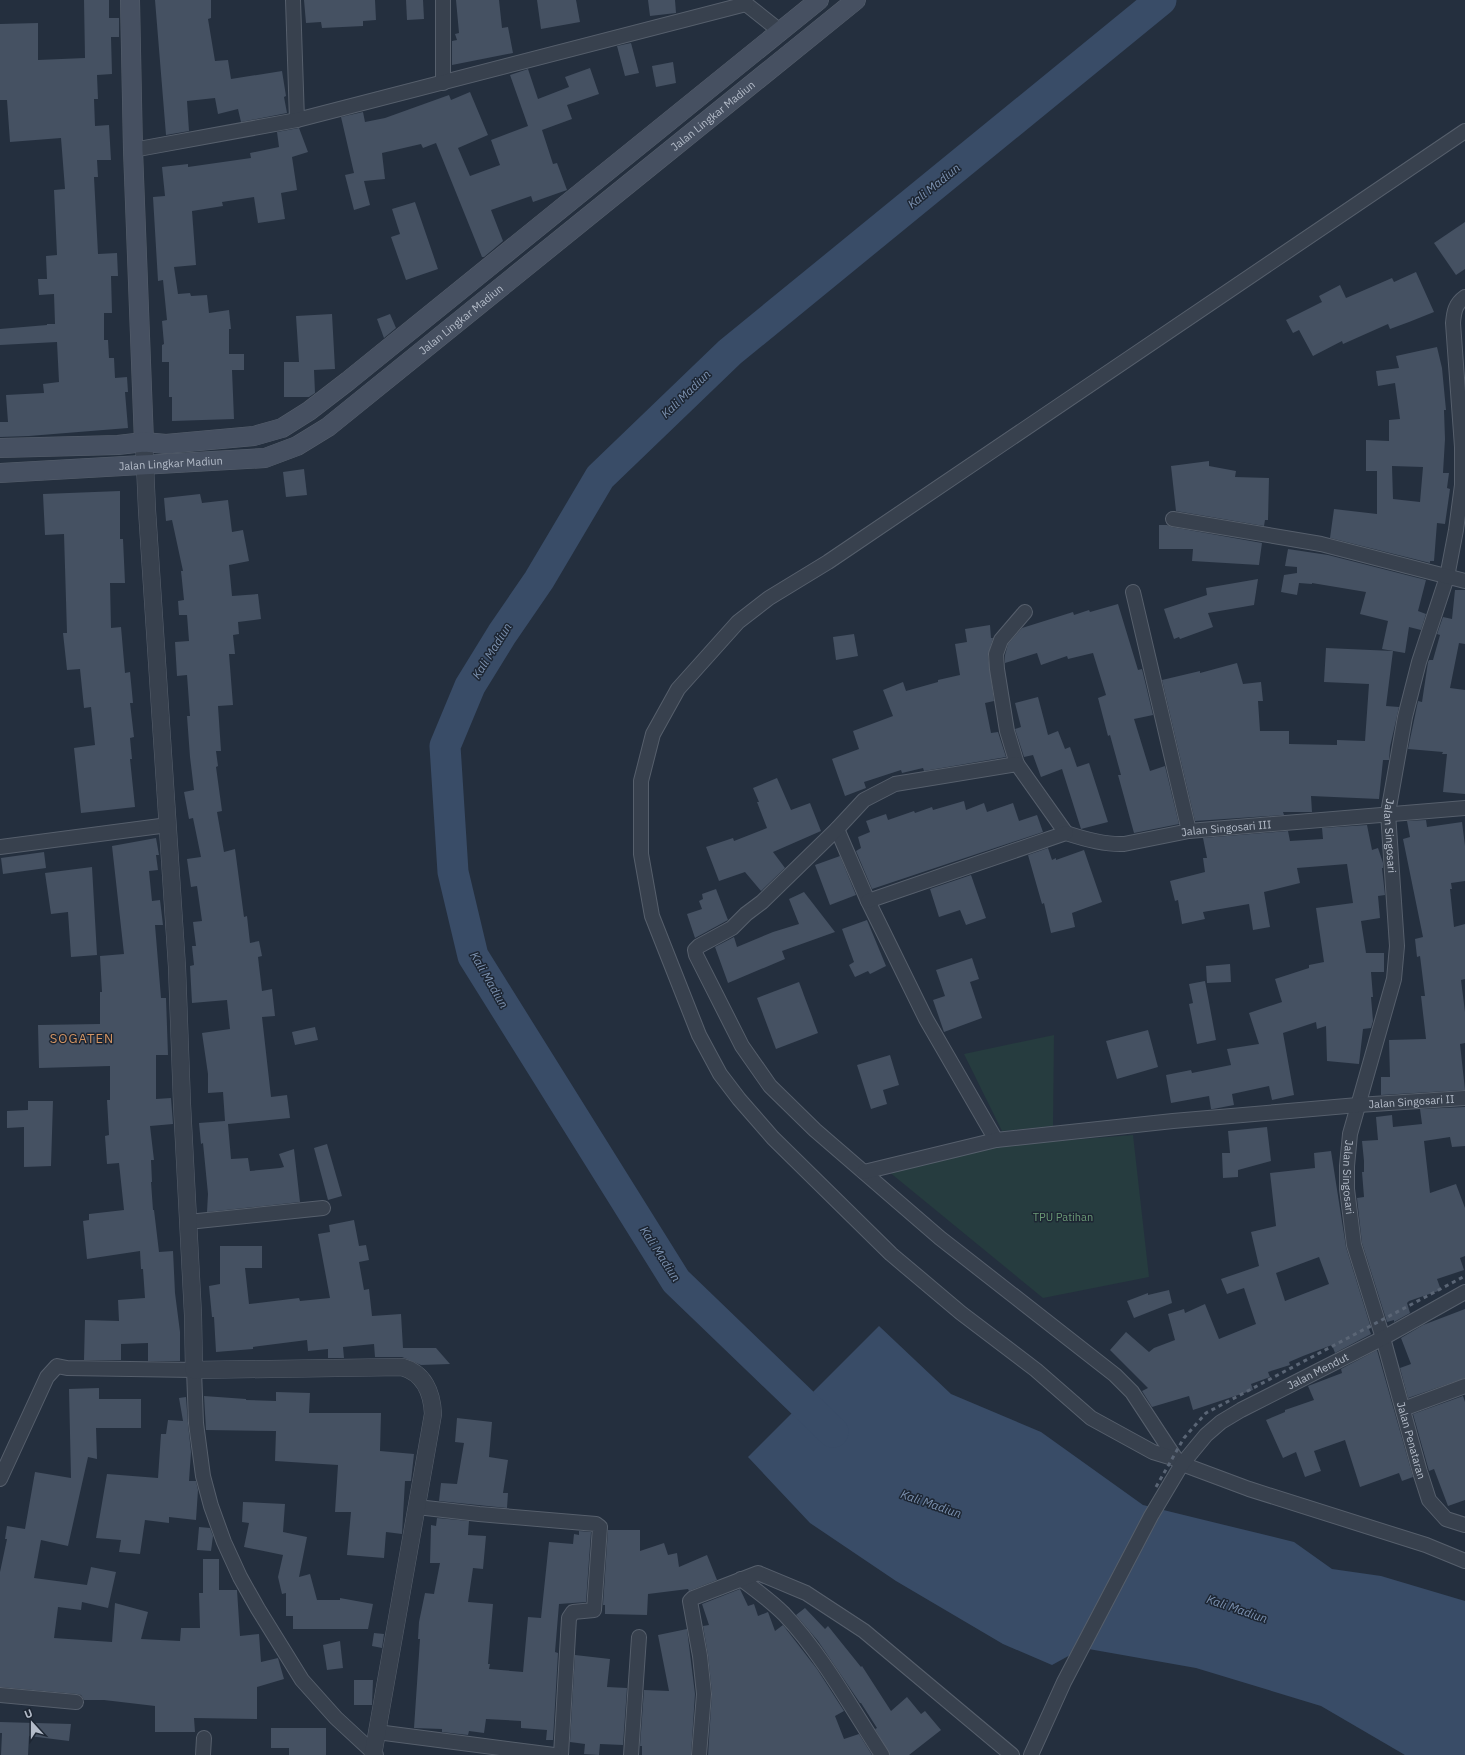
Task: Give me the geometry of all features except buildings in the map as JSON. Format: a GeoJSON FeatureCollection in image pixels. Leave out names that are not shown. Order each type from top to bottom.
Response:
{"type":"FeatureCollection","features":[{"type":"Feature","properties":{"kind":"main road"},"geometry":{"type":"LineString","coordinates":[[130,0],[133,150],[144,442]]}},
{"type":"Feature","properties":{"kind":"main road","name":"Jalan Lingkar Madiun"},"geometry":{"type":"LineString","coordinates":[[0,448],[118,445],[144,442],[166,444],[254,436],[282,428],[309,411],[348,381],[780,30],[819,0]]}},
{"type":"Feature","properties":{"kind":"main road","name":"Jalan Lingkar Madiun"},"geometry":{"type":"LineString","coordinates":[[0,473],[265,458],[297,446],[328,427],[852,1]]}},
{"type":"Feature","properties":{"kind":"street"},"geometry":{"type":"LineString","coordinates":[[293,0],[297,120]]}},
{"type":"Feature","properties":{"kind":"street"},"geometry":{"type":"LineString","coordinates":[[443,0],[443,83]]}},
{"type":"Feature","properties":{"kind":"street"},"geometry":{"type":"LineString","coordinates":[[133,150],[297,120],[443,83],[746,2],[780,30]]}},
{"type":"Feature","properties":{"kind":"street"},"geometry":{"type":"LineString","coordinates":[[1465,131],[828,562],[769,598],[738,622],[678,689],[653,734],[641,782],[640,854],[652,916],[699,1035],[720,1074],[739,1099],[773,1138],[891,1254],[961,1313],[1036,1370],[1091,1418],[1153,1452],[1249,1489],[1426,1545],[1465,1561]]}},
{"type":"Feature","properties":{"kind":"street","name":"Jalan Singosari"},"geometry":{"type":"LineString","coordinates":[[1383,1338],[1354,1245],[1347,1189],[1347,1166],[1350,1134],[1395,972],[1397,946],[1388,813],[1405,717],[1419,662],[1447,577],[1456,530],[1462,485],[1462,447],[1453,323],[1454,309],[1460,300],[1465,297]]}},
{"type":"Feature","properties":{"kind":"street"},"geometry":{"type":"LineString","coordinates":[[144,442],[144,466],[177,967],[193,1315],[196,1429],[203,1476],[211,1506],[224,1542],[240,1577],[262,1615],[302,1680],[336,1718],[374,1754]]}},
{"type":"Feature","properties":{"kind":"street"},"geometry":{"type":"LineString","coordinates":[[1174,519],[1321,544],[1465,581]]}},
{"type":"Feature","properties":{"kind":"street"},"geometry":{"type":"LineString","coordinates":[[1133,592],[1189,831]]}},
{"type":"Feature","properties":{"kind":"street"},"geometry":{"type":"LineString","coordinates":[[868,901],[1066,833],[1017,764],[1007,731],[996,669],[998,662],[996,654],[1001,640],[1025,612]]}},
{"type":"Feature","properties":{"kind":"street"},"geometry":{"type":"LineString","coordinates":[[1017,764],[895,784],[864,800],[776,889],[732,928],[699,946],[695,950],[696,955],[712,990],[742,1046],[770,1086],[814,1130],[940,1238],[1115,1375],[1132,1392],[1179,1462]]}},
{"type":"Feature","properties":{"kind":"street","name":"Jalan Singosari III"},"geometry":{"type":"LineString","coordinates":[[1066,833],[1116,844],[1189,831],[1388,813],[1465,808]]}},
{"type":"Feature","properties":{"kind":"street"},"geometry":{"type":"LineString","coordinates":[[0,847],[168,825]]}},
{"type":"Feature","properties":{"kind":"street"},"geometry":{"type":"LineString","coordinates":[[837,829],[868,901],[926,1019],[996,1140]]}},
{"type":"Feature","properties":{"kind":"street","name":"Jalan Singosari II"},"geometry":{"type":"LineString","coordinates":[[864,1172],[996,1140],[1173,1121],[1358,1105],[1465,1098]]}},
{"type":"Feature","properties":{"kind":"street"},"geometry":{"type":"LineString","coordinates":[[188,1222],[323,1208]]}},
{"type":"Feature","properties":{"kind":"street","name":"Jalan Mendut"},"geometry":{"type":"LineString","coordinates":[[1031,1755],[1064,1682],[1100,1616],[1179,1462],[1221,1422],[1241,1410],[1383,1338],[1465,1292]]}},
{"type":"Feature","properties":{"kind":"street","name":"Jalan Penataran"},"geometry":{"type":"LineString","coordinates":[[1383,1338],[1429,1500],[1446,1519],[1465,1525]]}},
{"type":"Feature","properties":{"kind":"street"},"geometry":{"type":"LineString","coordinates":[[0,1479],[47,1378],[56,1366],[67,1368],[194,1370],[402,1367],[410,1369],[419,1375],[430,1392],[433,1414],[374,1754]]}},
{"type":"Feature","properties":{"kind":"street"},"geometry":{"type":"LineString","coordinates":[[1403,1409],[1465,1386]]}},
{"type":"Feature","properties":{"kind":"street"},"geometry":{"type":"LineString","coordinates":[[417,1507],[486,1515],[596,1524],[600,1527],[594,1610],[573,1612],[569,1618],[560,1755]]}},
{"type":"Feature","properties":{"kind":"street"},"geometry":{"type":"LineString","coordinates":[[699,1755],[704,1694],[700,1656],[690,1600],[754,1574],[760,1574],[806,1593],[864,1631],[1012,1755]]}},
{"type":"Feature","properties":{"kind":"street"},"geometry":{"type":"LineString","coordinates":[[741,1579],[783,1614],[798,1631],[831,1676],[882,1755]]}},
{"type":"Feature","properties":{"kind":"street"},"geometry":{"type":"LineString","coordinates":[[631,1755],[639,1637]]}},
{"type":"Feature","properties":{"kind":"street"},"geometry":{"type":"LineString","coordinates":[[0,1695],[76,1702]]}},
{"type":"Feature","properties":{"kind":"street"},"geometry":{"type":"LineString","coordinates":[[377,1732],[554,1755]]}},
{"type":"Feature","properties":{"kind":"street"},"geometry":{"type":"LineString","coordinates":[[203,1755],[204,1738]]}},
{"type":"Feature","properties":{"kind":"green space"},"geometry":{"type":"Polygon","coordinates":[[[1054,1035],[1053,1126],[1002,1131],[964,1054],[1054,1035]]]}},
{"type":"Feature","properties":{"kind":"green space","name":"TPU Patihan"},"geometry":{"type":"Polygon","coordinates":[[[1133,1135],[1149,1277],[1043,1298],[888,1171],[968,1148],[1133,1135]]]}},
{"type":"Feature","properties":{"kind":"water"},"geometry":{"type":"Polygon","coordinates":[[[879,1326],[951,1394],[1041,1432],[1143,1505],[1294,1542],[1332,1569],[1381,1576],[1465,1601],[1465,1755],[1405,1755],[1321,1706],[1196,1668],[1083,1648],[1052,1665],[1003,1644],[896,1581],[810,1523],[748,1457],[879,1326]]]}},
{"type":"Feature","properties":{"kind":"waterway","name":"Kali Madiun"},"geometry":{"type":"LineString","coordinates":[[833,1432],[676,1281],[473,956],[453,872],[445,746],[470,686],[502,634],[539,580],[600,477],[730,352],[1161,0]]}},
{"type":"Feature","properties":{"kind":"railway"},"geometry":{"type":"LineString","coordinates":[[1156,1487],[1184,1438],[1206,1413],[1465,1276]]}},
{"type":"Feature","properties":{"kind":"district","name":"SOGATEN"},"geometry":{"type":"Point","coordinates":[82,1038]}}]}
